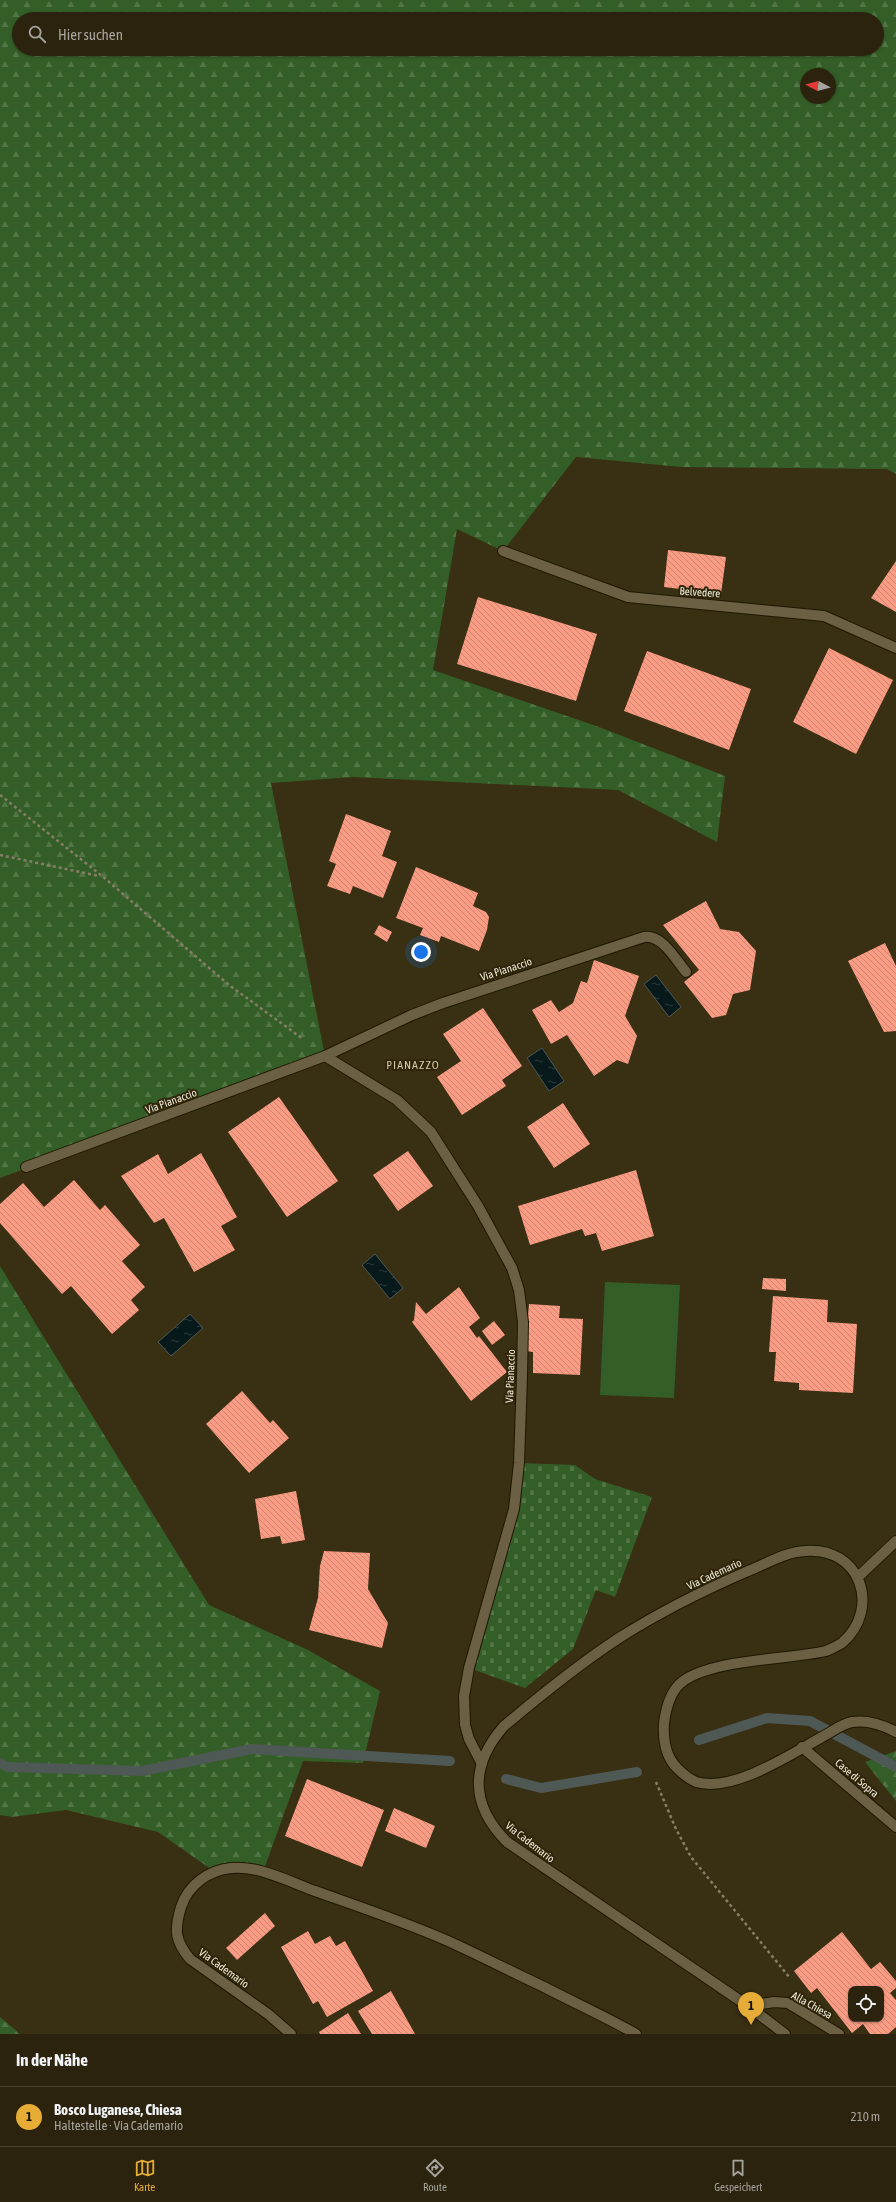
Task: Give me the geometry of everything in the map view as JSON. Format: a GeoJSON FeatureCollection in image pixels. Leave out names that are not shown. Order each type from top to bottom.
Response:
{"type":"FeatureCollection","features":[{"type":"Feature","properties":{"kind":"street","name":"Belvedere"},"geometry":{"type":"LineString","coordinates":[[503,551],[628,596],[824,616],[896,648]]}},
{"type":"Feature","properties":{"kind":"street","name":"Via Pianaccio"},"geometry":{"type":"LineString","coordinates":[[26,1167],[325,1056],[412,1015],[443,1003],[644,937],[653,937],[660,941],[686,972]]}},
{"type":"Feature","properties":{"kind":"street","name":"Via Pianaccio"},"geometry":{"type":"LineString","coordinates":[[325,1056],[397,1100],[431,1132],[478,1206],[512,1268],[519,1290],[523,1322],[522,1376],[519,1464],[514,1509],[470,1668],[464,1696],[465,1725],[469,1739],[482,1764]]}},
{"type":"Feature","properties":{"kind":"street"},"geometry":{"type":"LineString","coordinates":[[858,1577],[896,1541]]}},
{"type":"Feature","properties":{"kind":"street","name":"Via Cademario"},"geometry":{"type":"LineString","coordinates":[[785,2034],[748,2006],[507,1842],[492,1827],[483,1809],[479,1788],[482,1764],[494,1738],[504,1726],[528,1706],[619,1638],[704,1591],[792,1553],[804,1551],[818,1550],[841,1557],[850,1565],[858,1577],[862,1589],[863,1604],[851,1634],[841,1644],[826,1651],[810,1655],[725,1666],[692,1675],[680,1683],[672,1695],[665,1713],[663,1733],[666,1750],[673,1763],[683,1774],[696,1782],[727,1782],[766,1767],[834,1730],[852,1722],[881,1725],[896,1732]]}},
{"type":"Feature","properties":{"kind":"street","name":"Case di Sopra"},"geometry":{"type":"LineString","coordinates":[[802,1747],[896,1827]]}},
{"type":"Feature","properties":{"kind":"street","name":"Via Cademario"},"geometry":{"type":"LineString","coordinates":[[291,2034],[268,2014],[190,1959],[181,1948],[176,1935],[177,1920],[183,1902],[190,1890],[202,1879],[215,1872],[232,1868],[263,1872],[396,1920],[449,1942],[636,2034]]}},
{"type":"Feature","properties":{"kind":"street","name":"Alla Chiesa"},"geometry":{"type":"LineString","coordinates":[[748,2006],[774,2002],[788,2003],[839,2034]]}},
{"type":"Feature","properties":{"kind":"path"},"geometry":{"type":"LineString","coordinates":[[0,795],[102,876],[229,985],[325,1056]]}},
{"type":"Feature","properties":{"kind":"path"},"geometry":{"type":"LineString","coordinates":[[0,855],[102,876]]}},
{"type":"Feature","properties":{"kind":"path"},"geometry":{"type":"LineString","coordinates":[[653,1775],[676,1829],[691,1857],[772,1959],[794,1982]]}},
{"type":"Feature","properties":{"kind":"green space"},"geometry":{"type":"Polygon","coordinates":[[[0,0],[896,0],[896,474],[887,469],[681,467],[576,457],[503,551],[457,529],[433,670],[599,727],[725,776],[717,842],[618,790],[353,777],[271,783],[325,1056],[0,1178],[0,0]]]}},
{"type":"Feature","properties":{"kind":"green space"},"geometry":{"type":"Polygon","coordinates":[[[0,1266],[209,1605],[308,1650],[380,1691],[363,1763],[303,1761],[263,1872],[215,1872],[158,1832],[66,1810],[12,1817],[0,1815],[0,1266]]]}},
{"type":"Feature","properties":{"kind":"green space"},"geometry":{"type":"Polygon","coordinates":[[[605,1282],[680,1285],[674,1398],[600,1395],[605,1282]]]}},
{"type":"Feature","properties":{"kind":"green space"},"geometry":{"type":"Polygon","coordinates":[[[519,1463],[575,1465],[595,1479],[652,1497],[615,1597],[596,1590],[573,1649],[525,1688],[469,1668],[508,1533],[519,1463]]]}},
{"type":"Feature","properties":{"kind":"green space"},"geometry":{"type":"Polygon","coordinates":[[[896,1751],[896,1801],[865,1762],[896,1751]]]}},
{"type":"Feature","properties":{"kind":"green space"},"geometry":{"type":"Polygon","coordinates":[[[0,2017],[20,2034],[0,2034],[0,2017]]]}},
{"type":"Feature","properties":{"kind":"water"},"geometry":{"type":"Polygon","coordinates":[[[656,975],[681,1007],[669,1017],[644,984],[656,975]]]}},
{"type":"Feature","properties":{"kind":"water"},"geometry":{"type":"Polygon","coordinates":[[[542,1048],[564,1081],[549,1091],[527,1058],[542,1048]]]}},
{"type":"Feature","properties":{"kind":"water"},"geometry":{"type":"Polygon","coordinates":[[[375,1254],[403,1288],[390,1299],[362,1265],[375,1254]]]}},
{"type":"Feature","properties":{"kind":"water"},"geometry":{"type":"Polygon","coordinates":[[[190,1314],[203,1328],[171,1356],[158,1342],[190,1314]]]}},
{"type":"Feature","properties":{"kind":"building"},"geometry":{"type":"Polygon","coordinates":[[[668,550],[726,557],[721,594],[664,587],[668,550]]]}},
{"type":"Feature","properties":{"kind":"building"},"geometry":{"type":"Polygon","coordinates":[[[896,561],[896,612],[871,598],[896,561]]]}},
{"type":"Feature","properties":{"kind":"building"},"geometry":{"type":"Polygon","coordinates":[[[478,597],[597,634],[576,701],[457,664],[478,597]]]}},
{"type":"Feature","properties":{"kind":"building"},"geometry":{"type":"Polygon","coordinates":[[[829,648],[893,680],[856,754],[793,722],[829,648]]]}},
{"type":"Feature","properties":{"kind":"building"},"geometry":{"type":"Polygon","coordinates":[[[647,651],[751,689],[729,750],[624,711],[647,651]]]}},
{"type":"Feature","properties":{"kind":"building"},"geometry":{"type":"Polygon","coordinates":[[[346,814],[391,831],[382,856],[397,862],[383,898],[353,886],[350,894],[327,886],[336,864],[329,861],[346,814]]]}},
{"type":"Feature","properties":{"kind":"building"},"geometry":{"type":"Polygon","coordinates":[[[416,867],[478,893],[473,906],[486,912],[489,917],[487,930],[479,951],[441,936],[439,942],[420,935],[423,928],[396,918],[416,867]]]}},
{"type":"Feature","properties":{"kind":"building"},"geometry":{"type":"Polygon","coordinates":[[[706,901],[720,929],[739,932],[756,951],[750,990],[733,994],[726,1015],[712,1018],[684,982],[699,970],[663,925],[706,901]]]}},
{"type":"Feature","properties":{"kind":"building"},"geometry":{"type":"Polygon","coordinates":[[[379,925],[392,932],[387,942],[374,934],[379,925]]]}},
{"type":"Feature","properties":{"kind":"building"},"geometry":{"type":"Polygon","coordinates":[[[885,943],[896,966],[896,1031],[884,1032],[848,961],[885,943]]]}},
{"type":"Feature","properties":{"kind":"building"},"geometry":{"type":"Polygon","coordinates":[[[594,960],[639,976],[625,1016],[637,1036],[628,1064],[617,1060],[594,1076],[567,1035],[551,1044],[532,1010],[551,1000],[559,1012],[573,1003],[581,981],[587,983],[594,960]]]}},
{"type":"Feature","properties":{"kind":"building"},"geometry":{"type":"Polygon","coordinates":[[[483,1008],[522,1066],[502,1080],[506,1086],[462,1115],[437,1077],[461,1061],[443,1034],[483,1008]]]}},
{"type":"Feature","properties":{"kind":"building"},"geometry":{"type":"Polygon","coordinates":[[[279,1097],[338,1181],[287,1217],[228,1132],[279,1097]]]}},
{"type":"Feature","properties":{"kind":"building"},"geometry":{"type":"Polygon","coordinates":[[[563,1103],[590,1144],[554,1168],[527,1127],[563,1103]]]}},
{"type":"Feature","properties":{"kind":"building"},"geometry":{"type":"Polygon","coordinates":[[[408,1151],[433,1186],[398,1211],[373,1175],[408,1151]]]}},
{"type":"Feature","properties":{"kind":"building"},"geometry":{"type":"Polygon","coordinates":[[[201,1153],[237,1217],[221,1226],[235,1250],[194,1272],[164,1218],[154,1223],[121,1176],[158,1154],[168,1174],[201,1153]]]}},
{"type":"Feature","properties":{"kind":"building"},"geometry":{"type":"Polygon","coordinates":[[[636,1170],[654,1236],[602,1251],[596,1233],[585,1236],[582,1229],[530,1245],[518,1206],[636,1170]]]}},
{"type":"Feature","properties":{"kind":"building"},"geometry":{"type":"Polygon","coordinates":[[[74,1180],[100,1210],[105,1205],[140,1245],[122,1261],[145,1287],[131,1300],[139,1310],[112,1334],[71,1286],[62,1294],[0,1223],[0,1204],[23,1183],[44,1207],[74,1180]]]}},
{"type":"Feature","properties":{"kind":"building"},"geometry":{"type":"Polygon","coordinates":[[[763,1278],[786,1279],[786,1291],[762,1289],[763,1278]]]}},
{"type":"Feature","properties":{"kind":"building"},"geometry":{"type":"Polygon","coordinates":[[[459,1287],[480,1318],[469,1327],[477,1338],[479,1336],[507,1372],[471,1401],[412,1322],[414,1320],[416,1302],[426,1314],[459,1287]]]}},
{"type":"Feature","properties":{"kind":"building"},"geometry":{"type":"Polygon","coordinates":[[[773,1296],[828,1300],[827,1322],[857,1324],[853,1393],[799,1390],[799,1383],[774,1381],[776,1352],[769,1352],[773,1296]]]}},
{"type":"Feature","properties":{"kind":"building"},"geometry":{"type":"Polygon","coordinates":[[[529,1304],[560,1306],[559,1318],[583,1319],[580,1375],[533,1373],[533,1352],[525,1351],[529,1304]]]}},
{"type":"Feature","properties":{"kind":"building"},"geometry":{"type":"Polygon","coordinates":[[[494,1321],[505,1335],[492,1345],[482,1331],[494,1321]]]}},
{"type":"Feature","properties":{"kind":"building"},"geometry":{"type":"Polygon","coordinates":[[[242,1391],[270,1423],[273,1420],[289,1438],[249,1473],[206,1424],[242,1391]]]}},
{"type":"Feature","properties":{"kind":"building"},"geometry":{"type":"Polygon","coordinates":[[[296,1491],[305,1540],[282,1544],[280,1536],[261,1539],[255,1499],[296,1491]]]}},
{"type":"Feature","properties":{"kind":"building"},"geometry":{"type":"Polygon","coordinates":[[[324,1551],[370,1553],[368,1589],[388,1623],[382,1648],[309,1630],[318,1598],[320,1566],[324,1551]]]}},
{"type":"Feature","properties":{"kind":"building"},"geometry":{"type":"Polygon","coordinates":[[[307,1779],[384,1810],[362,1867],[285,1836],[307,1779]]]}},
{"type":"Feature","properties":{"kind":"building"},"geometry":{"type":"Polygon","coordinates":[[[394,1808],[435,1826],[426,1848],[385,1831],[394,1808]]]}},
{"type":"Feature","properties":{"kind":"building"},"geometry":{"type":"Polygon","coordinates":[[[265,1913],[275,1926],[237,1960],[226,1948],[265,1913]]]}},
{"type":"Feature","properties":{"kind":"building"},"geometry":{"type":"Polygon","coordinates":[[[308,1931],[315,1944],[330,1936],[336,1946],[345,1941],[373,1991],[327,2017],[318,2001],[313,2004],[281,1947],[308,1931]]]}},
{"type":"Feature","properties":{"kind":"building"},"geometry":{"type":"Polygon","coordinates":[[[842,1932],[871,1969],[880,1962],[896,1981],[896,1988],[890,1993],[896,2000],[896,2027],[888,2034],[870,2034],[863,2024],[852,2033],[817,1988],[811,1993],[794,1971],[842,1932]]]}},
{"type":"Feature","properties":{"kind":"building"},"geometry":{"type":"Polygon","coordinates":[[[391,1991],[415,2034],[372,2034],[358,2011],[391,1991]]]}},
{"type":"Feature","properties":{"kind":"building"},"geometry":{"type":"Polygon","coordinates":[[[348,2013],[361,2034],[320,2034],[319,2032],[348,2013]]]}},
{"type":"Feature","properties":{"kind":"waterway"},"geometry":{"type":"LineString","coordinates":[[699,1740],[767,1718],[810,1721],[896,1767]]}},
{"type":"Feature","properties":{"kind":"waterway"},"geometry":{"type":"LineString","coordinates":[[0,1763],[8,1767],[142,1771],[252,1749],[450,1761]]}},
{"type":"Feature","properties":{"kind":"waterway"},"geometry":{"type":"LineString","coordinates":[[506,1779],[541,1788],[637,1772]]}},
{"type":"Feature","properties":{"kind":"place","name":"Bosco Luganese, Chiesa"},"geometry":{"type":"Point","coordinates":[751,2025]}},
{"type":"Feature","properties":{"kind":"district","name":"PIANAZZO"},"geometry":{"type":"Point","coordinates":[413,1065]}}]}
